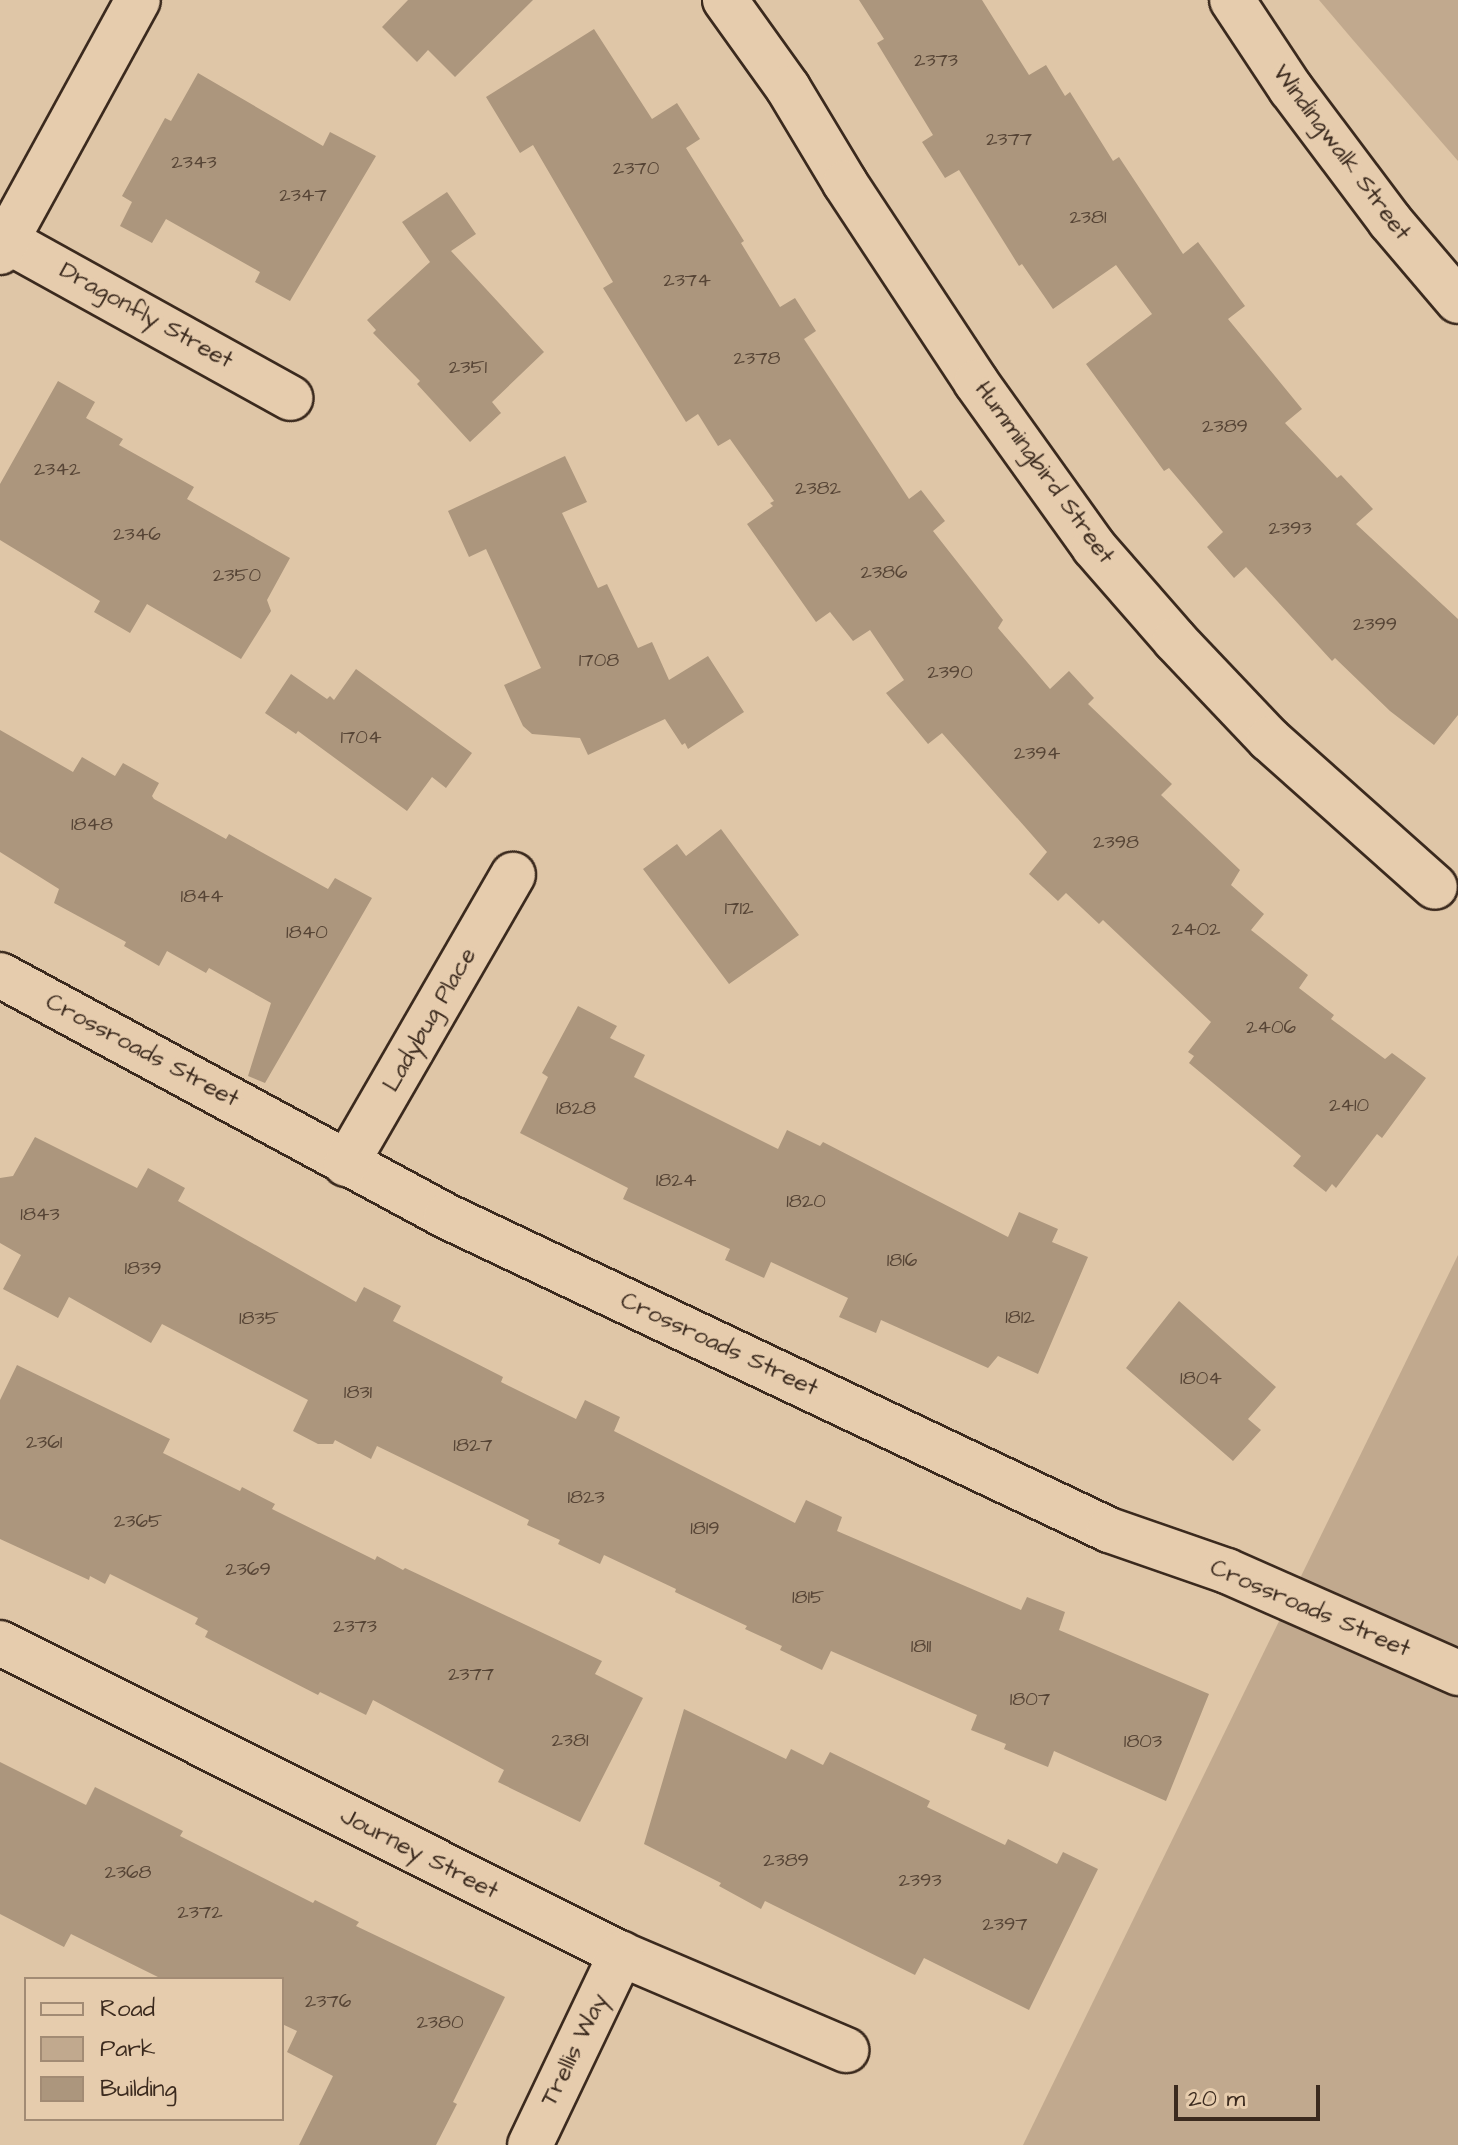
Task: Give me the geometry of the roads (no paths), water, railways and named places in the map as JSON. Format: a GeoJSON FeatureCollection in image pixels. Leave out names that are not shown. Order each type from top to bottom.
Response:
{"type":"FeatureCollection","features":[{"type":"Feature","properties":{"kind":"street"},"geometry":{"type":"LineString","coordinates":[[3,243],[138,0]]}},
{"type":"Feature","properties":{"kind":"street","name":"Hummingbird Street"},"geometry":{"type":"LineString","coordinates":[[725,0],[788,88],[845,183],[976,382],[1094,547],[1175,640],[1269,739],[1435,887]]}},
{"type":"Feature","properties":{"kind":"street","name":"Windingwalk Street"},"geometry":{"type":"LineString","coordinates":[[1232,0],[1291,89],[1390,221],[1458,301]]}},
{"type":"Feature","properties":{"kind":"street","name":"Dragonfly Street"},"geometry":{"type":"LineString","coordinates":[[3,243],[290,398]]}},
{"type":"Feature","properties":{"kind":"street","name":"Ladybug Place"},"geometry":{"type":"LineString","coordinates":[[346,1164],[513,875]]}},
{"type":"Feature","properties":{"kind":"street","name":"Crossroads Street"},"geometry":{"type":"LineString","coordinates":[[0,975],[446,1216],[1109,1530],[1227,1571],[1458,1673]]}},
{"type":"Feature","properties":{"kind":"street","name":"Journey Street"},"geometry":{"type":"LineString","coordinates":[[0,1643],[621,1954],[846,2050]]}},
{"type":"Feature","properties":{"kind":"street","name":"Trellis Way"},"geometry":{"type":"LineString","coordinates":[[530,2145],[621,1954]]}}]}
